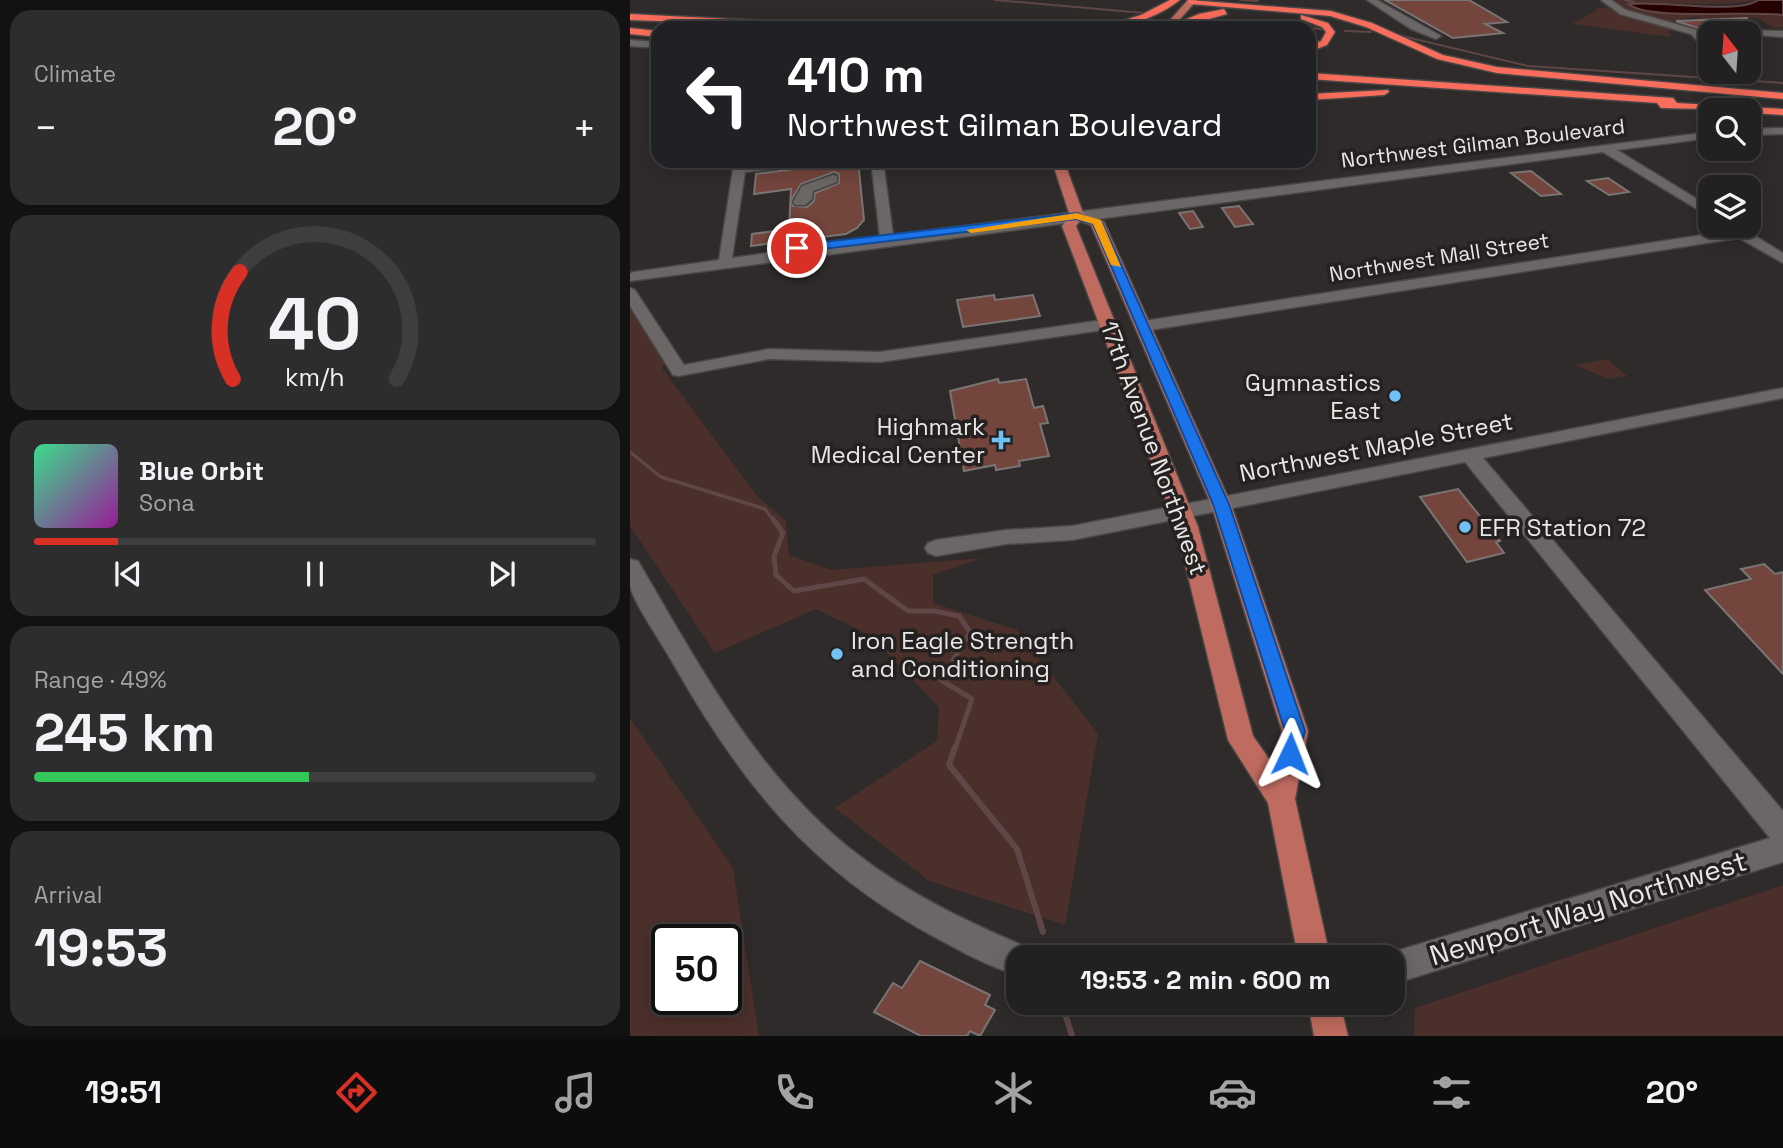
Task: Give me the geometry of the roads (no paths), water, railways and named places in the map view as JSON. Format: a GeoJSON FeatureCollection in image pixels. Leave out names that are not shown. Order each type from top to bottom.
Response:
{"type":"FeatureCollection","features":[{"type":"Feature","properties":{"kind":"highway"},"geometry":{"type":"LineString","coordinates":[[1132,21],[1144,18],[1176,0]]}},
{"type":"Feature","properties":{"kind":"highway"},"geometry":{"type":"LineString","coordinates":[[1192,1],[1293,8],[1331,14],[1369,25],[1440,57],[1497,70],[1783,96]]}},
{"type":"Feature","properties":{"kind":"highway"},"geometry":{"type":"LineString","coordinates":[[1192,21],[1224,12],[1284,13],[1316,21]]}},
{"type":"Feature","properties":{"kind":"highway"},"geometry":{"type":"LineString","coordinates":[[630,17],[695,21]]}},
{"type":"Feature","properties":{"kind":"highway"},"geometry":{"type":"LineString","coordinates":[[1316,21],[1329,28],[1329,40],[1316,46]]}},
{"type":"Feature","properties":{"kind":"highway"},"geometry":{"type":"LineString","coordinates":[[630,29],[651,31]]}},
{"type":"Feature","properties":{"kind":"highway"},"geometry":{"type":"LineString","coordinates":[[1316,65],[1783,96]]}},
{"type":"Feature","properties":{"kind":"highway"},"geometry":{"type":"LineString","coordinates":[[1316,77],[1783,110]]}},
{"type":"Feature","properties":{"kind":"highway"},"geometry":{"type":"LineString","coordinates":[[1316,97],[1447,92],[1783,110]]}},
{"type":"Feature","properties":{"kind":"main road"},"geometry":{"type":"LineString","coordinates":[[1174,21],[1192,1]]}},
{"type":"Feature","properties":{"kind":"main road","name":"17th Avenue Northwest"},"geometry":{"type":"LineString","coordinates":[[1060,168],[1077,216]]}},
{"type":"Feature","properties":{"kind":"main road","name":"17th Avenue Northwest"},"geometry":{"type":"LineString","coordinates":[[1077,216],[1069,226],[1110,324],[1181,512],[1241,740],[1281,799],[1311,945]]}},
{"type":"Feature","properties":{"kind":"main road","name":"17th Avenue Northwest"},"geometry":{"type":"LineString","coordinates":[[1077,216],[1097,222],[1221,504],[1295,731],[1281,799]]}},
{"type":"Feature","properties":{"kind":"main road"},"geometry":{"type":"LineString","coordinates":[[1327,1015],[1331,1036]]}},
{"type":"Feature","properties":{"kind":"street"},"geometry":{"type":"LineString","coordinates":[[1371,0],[1414,27],[1436,36]]}},
{"type":"Feature","properties":{"kind":"street"},"geometry":{"type":"LineString","coordinates":[[1605,0],[1623,12],[1682,27],[1698,34]]}},
{"type":"Feature","properties":{"kind":"street"},"geometry":{"type":"LineString","coordinates":[[1761,34],[1783,34]]}},
{"type":"Feature","properties":{"kind":"street"},"geometry":{"type":"LineString","coordinates":[[630,43],[651,44]]}},
{"type":"Feature","properties":{"kind":"street"},"geometry":{"type":"LineString","coordinates":[[1761,132],[1783,131]]}},
{"type":"Feature","properties":{"kind":"street","name":"Northwest Gilman Boulevard"},"geometry":{"type":"LineString","coordinates":[[632,277],[726,258],[887,240],[1698,136]]}},
{"type":"Feature","properties":{"kind":"street"},"geometry":{"type":"LineString","coordinates":[[1605,148],[1698,206]]}},
{"type":"Feature","properties":{"kind":"street"},"geometry":{"type":"LineString","coordinates":[[726,258],[739,169],[748,168]]}},
{"type":"Feature","properties":{"kind":"street"},"geometry":{"type":"LineString","coordinates":[[878,168],[887,240]]}},
{"type":"Feature","properties":{"kind":"street"},"geometry":{"type":"LineString","coordinates":[[800,202],[806,199],[807,189],[833,179]]}},
{"type":"Feature","properties":{"kind":"street","name":"Northwest Mall Street"},"geometry":{"type":"LineString","coordinates":[[1144,326],[1698,235]]}},
{"type":"Feature","properties":{"kind":"street"},"geometry":{"type":"LineString","coordinates":[[1750,238],[1783,259]]}},
{"type":"Feature","properties":{"kind":"street","name":"Northwest Gilman Boulevard"},"geometry":{"type":"LineString","coordinates":[[632,277],[835,250],[887,240]]}},
{"type":"Feature","properties":{"kind":"street"},"geometry":{"type":"LineString","coordinates":[[632,277],[679,371],[769,354],[880,357],[1110,324]]}},
{"type":"Feature","properties":{"kind":"street","name":"Northwest Maple Street"},"geometry":{"type":"LineString","coordinates":[[936,548],[1006,537],[1072,533],[1783,393]]}},
{"type":"Feature","properties":{"kind":"street"},"geometry":{"type":"LineString","coordinates":[[1470,455],[1783,832]]}},
{"type":"Feature","properties":{"kind":"street"},"geometry":{"type":"LineString","coordinates":[[630,567],[759,778],[811,835],[857,874],[916,913],[1006,954]]}},
{"type":"Feature","properties":{"kind":"street","name":"Newport Way Northwest"},"geometry":{"type":"LineString","coordinates":[[1405,964],[1783,848]]}},
{"type":"Feature","properties":{"kind":"waterway"},"geometry":{"type":"LineString","coordinates":[[995,0],[1144,13]]}},
{"type":"Feature","properties":{"kind":"waterway"},"geometry":{"type":"LineString","coordinates":[[1240,0],[1258,1]]}},
{"type":"Feature","properties":{"kind":"waterway"},"geometry":{"type":"LineString","coordinates":[[1625,0],[1634,2]]}},
{"type":"Feature","properties":{"kind":"waterway"},"geometry":{"type":"LineString","coordinates":[[1316,29],[1321,29]]}},
{"type":"Feature","properties":{"kind":"waterway"},"geometry":{"type":"LineString","coordinates":[[1345,31],[1371,32]]}},
{"type":"Feature","properties":{"kind":"waterway"},"geometry":{"type":"LineString","coordinates":[[1402,36],[1528,66],[1783,83]]}},
{"type":"Feature","properties":{"kind":"waterway"},"geometry":{"type":"LineString","coordinates":[[630,452],[661,477],[765,509],[774,521]]}},
{"type":"Feature","properties":{"kind":"waterway"},"geometry":{"type":"LineString","coordinates":[[773,519],[783,533],[774,556],[776,575],[794,591],[864,579],[908,611],[934,611],[959,616],[970,632],[941,680],[972,699],[955,749]]}},
{"type":"Feature","properties":{"kind":"waterway"},"geometry":{"type":"LineString","coordinates":[[955,747],[949,765],[1017,849],[1043,932]]}},
{"type":"Feature","properties":{"kind":"waterway"},"geometry":{"type":"LineString","coordinates":[[1065,1015],[1072,1036]]}},
{"type":"Feature","properties":{"kind":"place","name":"Gymnastics East"},"geometry":{"type":"Point","coordinates":[1395,396]}},
{"type":"Feature","properties":{"kind":"place","name":"Highmark Medical Center"},"geometry":{"type":"Point","coordinates":[1001,440]}},
{"type":"Feature","properties":{"kind":"place","name":"EFR Station 72"},"geometry":{"type":"Point","coordinates":[1465,527]}},
{"type":"Feature","properties":{"kind":"place","name":"Iron Eagle Strength and Conditioning"},"geometry":{"type":"Point","coordinates":[837,654]}}]}
